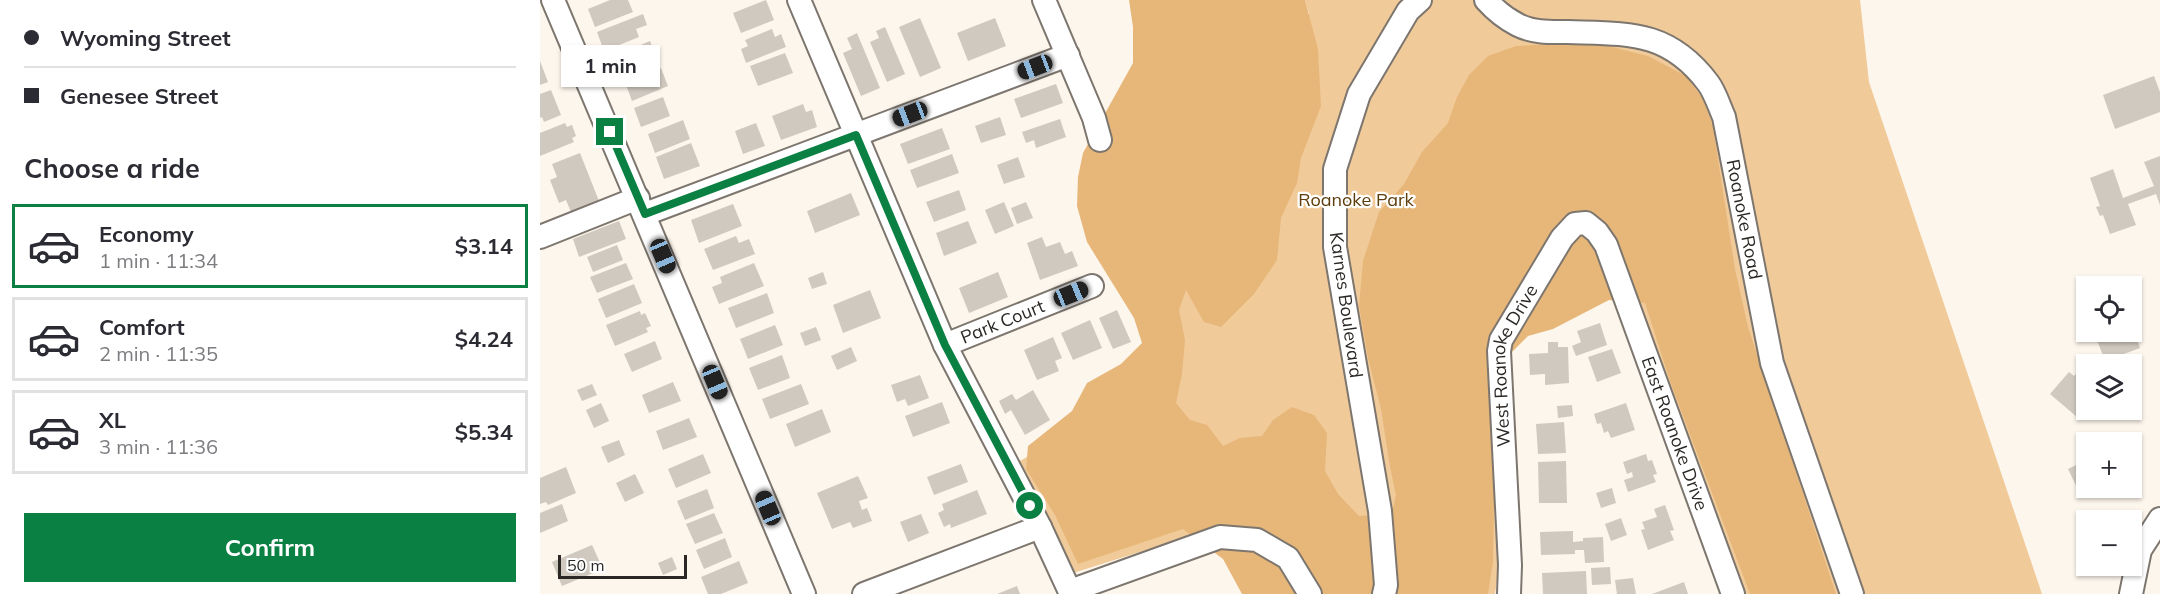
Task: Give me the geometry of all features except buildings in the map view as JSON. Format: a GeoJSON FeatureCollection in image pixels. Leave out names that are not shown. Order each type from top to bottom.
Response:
{"type":"FeatureCollection","features":[{"type":"Feature","properties":{"kind":"street"},"geometry":{"type":"LineString","coordinates":[[553,0],[804,594]]}},
{"type":"Feature","properties":{"kind":"street"},"geometry":{"type":"LineString","coordinates":[[799,0],[945,345],[1041,527],[1070,592],[1220,537],[1257,540],[1288,558],[1310,594]]}},
{"type":"Feature","properties":{"kind":"street"},"geometry":{"type":"LineString","coordinates":[[1044,0],[1094,118],[1100,140]]}},
{"type":"Feature","properties":{"kind":"street","name":"Karnes Boulevard"},"geometry":{"type":"LineString","coordinates":[[1384,594],[1386,585],[1380,511],[1335,247],[1335,169],[1359,94],[1408,12],[1420,0]]}},
{"type":"Feature","properties":{"kind":"street","name":"Roanoke Road"},"geometry":{"type":"LineString","coordinates":[[1485,0],[1497,12],[1518,26],[1539,32],[1631,34],[1648,38],[1683,56],[1710,84],[1724,117],[1772,363],[1852,594]]}},
{"type":"Feature","properties":{"kind":"street"},"geometry":{"type":"LineString","coordinates":[[540,237],[642,206],[856,135],[1068,55]]}},
{"type":"Feature","properties":{"kind":"street","name":"West Roanoke Drive"},"geometry":{"type":"LineString","coordinates":[[1509,594],[1510,565],[1499,351],[1501,340],[1562,237],[1575,224],[1586,223],[1597,232],[1606,245],[1616,274]]}},
{"type":"Feature","properties":{"kind":"street","name":"East Roanoke Drive"},"geometry":{"type":"LineString","coordinates":[[1616,274],[1733,594]]}},
{"type":"Feature","properties":{"kind":"street","name":"Park Court"},"geometry":{"type":"LineString","coordinates":[[945,345],[1092,286]]}},
{"type":"Feature","properties":{"kind":"street"},"geometry":{"type":"LineString","coordinates":[[2131,594],[2140,550],[2160,519]]}},
{"type":"Feature","properties":{"kind":"street"},"geometry":{"type":"LineString","coordinates":[[864,594],[1041,527]]}},
{"type":"Feature","properties":{"kind":"green space","name":"Roanoke Park"},"geometry":{"type":"Polygon","coordinates":[[[1305,0],[1860,0],[1869,82],[2042,594],[1740,594],[1619,253],[1501,327],[1502,546],[1495,594],[1310,594],[1222,526],[1070,574],[1056,532],[1014,464],[1146,392],[1180,68],[1309,14],[1305,0]]]}},
{"type":"Feature","properties":{"kind":"shaded area"},"geometry":{"type":"Polygon","coordinates":[[[1129,0],[1305,0],[1318,49],[1321,106],[1301,158],[1297,183],[1281,218],[1277,260],[1254,294],[1221,327],[1204,322],[1186,290],[1179,310],[1185,340],[1182,374],[1176,403],[1190,420],[1207,425],[1223,446],[1240,438],[1262,436],[1273,420],[1292,407],[1314,415],[1327,433],[1325,471],[1338,494],[1359,516],[1392,513],[1396,495],[1381,409],[1368,358],[1359,306],[1363,261],[1379,212],[1404,184],[1422,152],[1448,123],[1457,97],[1469,75],[1488,56],[1516,46],[1568,43],[1608,46],[1648,56],[1686,76],[1703,99],[1713,127],[1735,269],[1748,327],[1836,594],[1750,594],[1671,384],[1645,303],[1609,300],[1553,329],[1528,336],[1496,368],[1493,562],[1488,594],[1242,594],[1223,559],[1183,529],[1078,564],[1055,515],[1026,469],[1028,446],[1072,411],[1087,383],[1121,364],[1142,343],[1134,318],[1087,242],[1077,206],[1078,177],[1083,153],[1133,63],[1133,27],[1129,0]]]}},
{"type":"Feature","properties":{"kind":"route"},"geometry":{"type":"LineString","coordinates":[[610,132],[645,214],[856,135],[945,345],[1030,506]]}}]}
